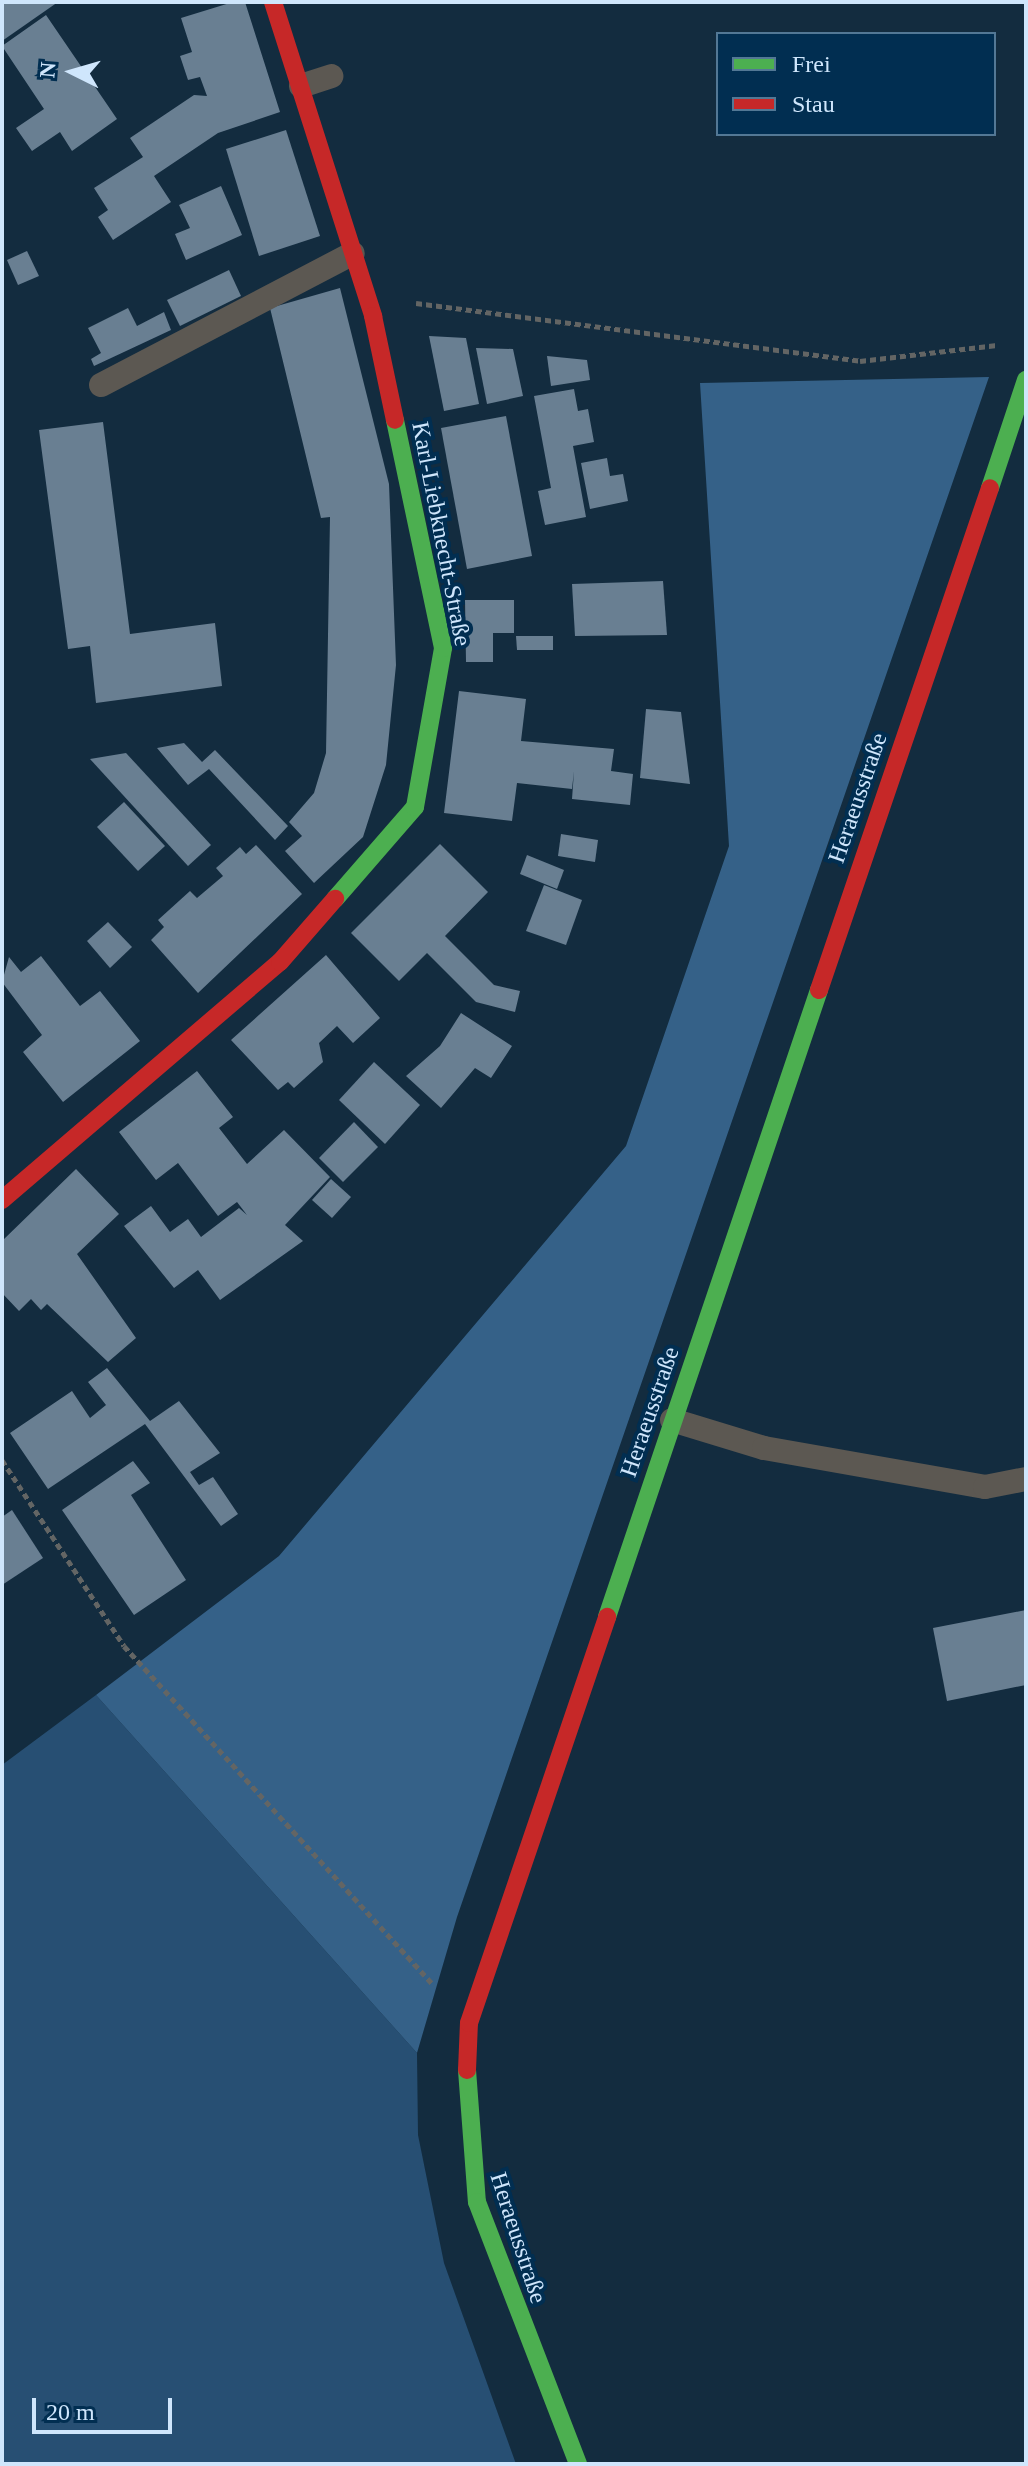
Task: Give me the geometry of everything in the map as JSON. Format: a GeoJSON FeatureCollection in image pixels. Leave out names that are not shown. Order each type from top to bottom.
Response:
{"type":"FeatureCollection","features":[{"type":"Feature","properties":{"kind":"street","name":"Karl-Liebknecht-Straße"},"geometry":{"type":"LineString","coordinates":[[2,1200],[280,962],[415,807],[443,648],[373,316],[273,2]]}},
{"type":"Feature","properties":{"kind":"street","name":"Heraeusstraße"},"geometry":{"type":"LineString","coordinates":[[578,2464],[477,2202],[465,2112],[469,2023],[1026,380]]}},
{"type":"Feature","properties":{"kind":"lane"},"geometry":{"type":"LineString","coordinates":[[301,86],[331,76]]}},
{"type":"Feature","properties":{"kind":"lane"},"geometry":{"type":"LineString","coordinates":[[101,385],[353,253]]}},
{"type":"Feature","properties":{"kind":"lane"},"geometry":{"type":"LineString","coordinates":[[672,1420],[764,1448],[985,1487],[1026,1479]]}},
{"type":"Feature","properties":{"kind":"path"},"geometry":{"type":"LineString","coordinates":[[373,316],[420,302],[666,338],[860,361],[1011,343]]}},
{"type":"Feature","properties":{"kind":"path"},"geometry":{"type":"LineString","coordinates":[[2,1460],[124,1646],[190,1724],[469,2023]]}},
{"type":"Feature","properties":{"kind":"shaded area"},"geometry":{"type":"Polygon","coordinates":[[[989,377],[457,1917],[417,2053],[96,1695],[279,1556],[626,1146],[729,846],[700,383],[989,377]]]}},
{"type":"Feature","properties":{"kind":"shaded area"},"geometry":{"type":"Polygon","coordinates":[[[96,1695],[417,2053],[418,2135],[444,2263],[516,2464],[2,2464],[2,1765],[96,1695]]]}},
{"type":"Feature","properties":{"kind":"building"},"geometry":{"type":"Polygon","coordinates":[[[2,2],[58,2],[2,41],[2,2]]]}},
{"type":"Feature","properties":{"kind":"building"},"geometry":{"type":"Polygon","coordinates":[[[233,2],[245,2],[280,112],[218,133],[154,176],[171,202],[113,240],[98,217],[108,210],[94,188],[143,157],[130,138],[194,95],[207,96],[200,77],[188,80],[180,56],[192,52],[181,18],[233,2]]]}},
{"type":"Feature","properties":{"kind":"building"},"geometry":{"type":"Polygon","coordinates":[[[46,15],[117,119],[72,151],[60,132],[32,151],[16,128],[44,109],[2,46],[46,15]]]}},
{"type":"Feature","properties":{"kind":"building"},"geometry":{"type":"Polygon","coordinates":[[[286,130],[320,236],[259,256],[226,149],[286,130]]]}},
{"type":"Feature","properties":{"kind":"building"},"geometry":{"type":"Polygon","coordinates":[[[221,186],[242,235],[186,260],[175,234],[190,228],[179,205],[221,186]]]}},
{"type":"Feature","properties":{"kind":"building"},"geometry":{"type":"Polygon","coordinates":[[[27,251],[39,276],[18,285],[7,260],[27,251]]]}},
{"type":"Feature","properties":{"kind":"building"},"geometry":{"type":"Polygon","coordinates":[[[229,270],[241,296],[180,326],[167,300],[229,270]]]}},
{"type":"Feature","properties":{"kind":"building"},"geometry":{"type":"Polygon","coordinates":[[[340,288],[389,484],[396,665],[386,765],[363,837],[314,883],[285,851],[302,836],[289,822],[314,793],[326,753],[330,517],[321,518],[270,308],[340,288]]]}},
{"type":"Feature","properties":{"kind":"building"},"geometry":{"type":"Polygon","coordinates":[[[128,308],[137,326],[164,312],[171,330],[94,366],[91,359],[101,353],[88,328],[128,308]]]}},
{"type":"Feature","properties":{"kind":"building"},"geometry":{"type":"Polygon","coordinates":[[[429,336],[466,338],[479,404],[444,411],[429,336]]]}},
{"type":"Feature","properties":{"kind":"building"},"geometry":{"type":"Polygon","coordinates":[[[476,348],[513,349],[523,396],[487,404],[476,348]]]}},
{"type":"Feature","properties":{"kind":"building"},"geometry":{"type":"Polygon","coordinates":[[[547,356],[587,360],[590,380],[551,386],[547,356]]]}},
{"type":"Feature","properties":{"kind":"building"},"geometry":{"type":"Polygon","coordinates":[[[574,389],[578,411],[588,409],[594,442],[573,446],[586,517],[545,525],[538,491],[551,488],[534,396],[574,389]]]}},
{"type":"Feature","properties":{"kind":"building"},"geometry":{"type":"Polygon","coordinates":[[[506,416],[532,556],[467,569],[441,428],[506,416]]]}},
{"type":"Feature","properties":{"kind":"building"},"geometry":{"type":"Polygon","coordinates":[[[103,422],[130,634],[215,623],[222,686],[96,703],[90,646],[68,649],[39,430],[103,422]]]}},
{"type":"Feature","properties":{"kind":"building"},"geometry":{"type":"Polygon","coordinates":[[[607,458],[610,476],[623,474],[628,501],[590,509],[581,463],[607,458]]]}},
{"type":"Feature","properties":{"kind":"building"},"geometry":{"type":"Polygon","coordinates":[[[663,581],[667,635],[575,636],[572,584],[663,581]]]}},
{"type":"Feature","properties":{"kind":"building"},"geometry":{"type":"Polygon","coordinates":[[[465,600],[514,600],[514,633],[493,633],[493,662],[466,662],[465,600]]]}},
{"type":"Feature","properties":{"kind":"building"},"geometry":{"type":"Polygon","coordinates":[[[516,636],[553,636],[553,650],[517,650],[516,636]]]}},
{"type":"Feature","properties":{"kind":"building"},"geometry":{"type":"Polygon","coordinates":[[[459,691],[526,699],[521,741],[614,749],[611,771],[633,774],[630,805],[572,799],[574,771],[572,789],[517,783],[512,821],[444,813],[459,691]]]}},
{"type":"Feature","properties":{"kind":"building"},"geometry":{"type":"Polygon","coordinates":[[[646,709],[681,712],[690,784],[640,778],[646,709]]]}},
{"type":"Feature","properties":{"kind":"building"},"geometry":{"type":"Polygon","coordinates":[[[184,743],[202,762],[215,750],[288,826],[275,840],[209,769],[188,785],[157,748],[184,743]]]}},
{"type":"Feature","properties":{"kind":"building"},"geometry":{"type":"Polygon","coordinates":[[[126,753],[211,845],[188,866],[90,759],[126,753]]]}},
{"type":"Feature","properties":{"kind":"building"},"geometry":{"type":"Polygon","coordinates":[[[124,802],[165,846],[138,871],[97,827],[124,802]]]}},
{"type":"Feature","properties":{"kind":"building"},"geometry":{"type":"Polygon","coordinates":[[[561,834],[598,840],[595,862],[558,856],[561,834]]]}},
{"type":"Feature","properties":{"kind":"building"},"geometry":{"type":"Polygon","coordinates":[[[440,844],[488,892],[445,936],[494,985],[520,991],[515,1012],[476,1002],[427,953],[399,981],[351,933],[440,844]]]}},
{"type":"Feature","properties":{"kind":"building"},"geometry":{"type":"Polygon","coordinates":[[[256,845],[302,894],[198,993],[151,940],[164,927],[158,920],[190,891],[197,898],[223,876],[216,868],[240,847],[246,854],[256,845]]]}},
{"type":"Feature","properties":{"kind":"building"},"geometry":{"type":"Polygon","coordinates":[[[527,855],[564,870],[557,889],[520,874],[527,855]]]}},
{"type":"Feature","properties":{"kind":"building"},"geometry":{"type":"Polygon","coordinates":[[[544,885],[582,900],[566,945],[526,931],[544,885]]]}},
{"type":"Feature","properties":{"kind":"building"},"geometry":{"type":"Polygon","coordinates":[[[108,922],[132,947],[110,968],[87,941],[108,922]]]}},
{"type":"Feature","properties":{"kind":"building"},"geometry":{"type":"Polygon","coordinates":[[[326,955],[380,1018],[353,1043],[337,1026],[319,1043],[323,1062],[294,1088],[288,1082],[278,1090],[231,1040],[326,955]]]}},
{"type":"Feature","properties":{"kind":"building"},"geometry":{"type":"Polygon","coordinates":[[[41,956],[80,1006],[100,991],[140,1041],[63,1102],[23,1052],[42,1035],[2,982],[9,957],[21,972],[41,956]]]}},
{"type":"Feature","properties":{"kind":"building"},"geometry":{"type":"Polygon","coordinates":[[[461,1013],[512,1046],[491,1078],[475,1068],[441,1108],[406,1076],[440,1046],[461,1013]]]}},
{"type":"Feature","properties":{"kind":"building"},"geometry":{"type":"Polygon","coordinates":[[[374,1062],[420,1105],[385,1144],[339,1100],[374,1062]]]}},
{"type":"Feature","properties":{"kind":"building"},"geometry":{"type":"Polygon","coordinates":[[[197,1071],[233,1117],[219,1128],[247,1164],[284,1130],[330,1177],[285,1225],[303,1241],[220,1300],[198,1270],[174,1288],[124,1226],[151,1206],[170,1232],[188,1219],[201,1237],[239,1208],[247,1215],[237,1202],[218,1216],[178,1163],[156,1180],[119,1132],[197,1071]]]}},
{"type":"Feature","properties":{"kind":"building"},"geometry":{"type":"Polygon","coordinates":[[[354,1122],[378,1147],[343,1182],[319,1158],[354,1122]]]}},
{"type":"Feature","properties":{"kind":"building"},"geometry":{"type":"Polygon","coordinates":[[[76,1169],[119,1214],[77,1254],[136,1338],[108,1362],[47,1304],[41,1310],[31,1299],[19,1311],[2,1293],[2,1241],[76,1169]]]}},
{"type":"Feature","properties":{"kind":"building"},"geometry":{"type":"Polygon","coordinates":[[[331,1179],[351,1197],[332,1218],[312,1200],[331,1179]]]}},
{"type":"Feature","properties":{"kind":"building"},"geometry":{"type":"Polygon","coordinates":[[[107,1368],[150,1421],[179,1401],[220,1453],[190,1472],[199,1485],[213,1477],[238,1514],[221,1526],[145,1424],[48,1489],[10,1433],[72,1391],[90,1418],[106,1405],[88,1382],[107,1368]]]}},
{"type":"Feature","properties":{"kind":"building"},"geometry":{"type":"Polygon","coordinates":[[[133,1461],[150,1483],[131,1495],[186,1580],[134,1615],[62,1510],[133,1461]]]}},
{"type":"Feature","properties":{"kind":"building"},"geometry":{"type":"Polygon","coordinates":[[[12,1510],[43,1558],[2,1585],[2,1517],[12,1510]]]}},
{"type":"Feature","properties":{"kind":"building"},"geometry":{"type":"Polygon","coordinates":[[[1026,1610],[1026,1685],[947,1701],[933,1628],[1026,1610]]]}},
{"type":"Feature","properties":{"kind":"traffic: fast"},"geometry":{"type":"LineString","coordinates":[[990,488],[1026,380]]}},
{"type":"Feature","properties":{"kind":"traffic: fast"},"geometry":{"type":"LineString","coordinates":[[335,899],[415,807],[443,648],[395,420]]}},
{"type":"Feature","properties":{"kind":"traffic: fast"},"geometry":{"type":"LineString","coordinates":[[607,1617],[819,990]]}},
{"type":"Feature","properties":{"kind":"traffic: fast"},"geometry":{"type":"LineString","coordinates":[[467,2070],[477,2202],[578,2464]]}},
{"type":"Feature","properties":{"kind":"traffic: jam"},"geometry":{"type":"LineString","coordinates":[[273,2],[373,316],[395,420]]}},
{"type":"Feature","properties":{"kind":"traffic: jam"},"geometry":{"type":"LineString","coordinates":[[819,990],[990,488]]}},
{"type":"Feature","properties":{"kind":"traffic: jam"},"geometry":{"type":"LineString","coordinates":[[2,1200],[280,962],[335,899]]}},
{"type":"Feature","properties":{"kind":"traffic: jam"},"geometry":{"type":"LineString","coordinates":[[467,2070],[469,2023],[607,1617]]}}]}
